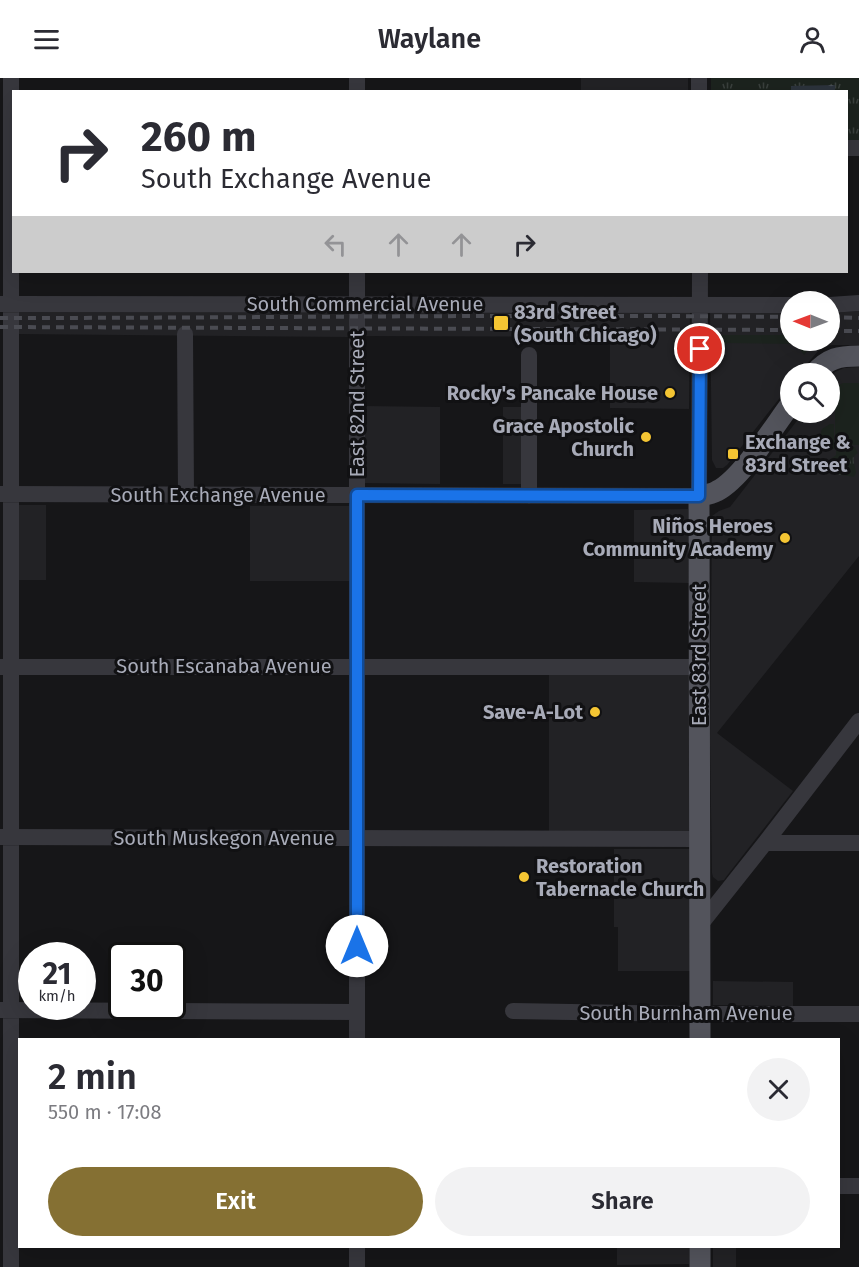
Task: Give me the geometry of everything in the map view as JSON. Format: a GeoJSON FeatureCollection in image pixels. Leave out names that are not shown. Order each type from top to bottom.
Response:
{"type":"FeatureCollection","features":[{"type":"Feature","properties":{"kind":"main road"},"geometry":{"type":"LineString","coordinates":[[826,363],[834,358],[859,356]]}},
{"type":"Feature","properties":{"kind":"main road","name":"South Exchange Avenue"},"geometry":{"type":"LineString","coordinates":[[699,496],[716,492],[735,477],[780,418]]}},
{"type":"Feature","properties":{"kind":"main road","name":"East 83rd Street"},"geometry":{"type":"LineString","coordinates":[[699,496],[700,1038]]}},
{"type":"Feature","properties":{"kind":"main road"},"geometry":{"type":"LineString","coordinates":[[700,1248],[700,1267]]}},
{"type":"Feature","properties":{"kind":"street"},"geometry":{"type":"LineString","coordinates":[[10,78],[6,304],[5,837],[11,1267]]}},
{"type":"Feature","properties":{"kind":"street","name":"East 82nd Street"},"geometry":{"type":"LineString","coordinates":[[357,273],[357,1038]]}},
{"type":"Feature","properties":{"kind":"street","name":"East 83rd Street"},"geometry":{"type":"LineString","coordinates":[[699,273],[699,496]]}},
{"type":"Feature","properties":{"kind":"street"},"geometry":{"type":"LineString","coordinates":[[840,304],[859,303]]}},
{"type":"Feature","properties":{"kind":"street","name":"South Commercial Avenue"},"geometry":{"type":"LineString","coordinates":[[6,304],[780,305]]}},
{"type":"Feature","properties":{"kind":"street"},"geometry":{"type":"LineString","coordinates":[[185,334],[186,495]]}},
{"type":"Feature","properties":{"kind":"street"},"geometry":{"type":"LineString","coordinates":[[529,354],[529,496]]}},
{"type":"Feature","properties":{"kind":"street","name":"South Exchange Avenue"},"geometry":{"type":"LineString","coordinates":[[5,494],[699,496]]}},
{"type":"Feature","properties":{"kind":"street","name":"South Escanaba Avenue"},"geometry":{"type":"LineString","coordinates":[[5,667],[699,667]]}},
{"type":"Feature","properties":{"kind":"street"},"geometry":{"type":"LineString","coordinates":[[700,925],[859,721]]}},
{"type":"Feature","properties":{"kind":"street","name":"South Muskegon Avenue"},"geometry":{"type":"LineString","coordinates":[[5,837],[700,839]]}},
{"type":"Feature","properties":{"kind":"street"},"geometry":{"type":"LineString","coordinates":[[765,843],[859,843]]}},
{"type":"Feature","properties":{"kind":"street"},"geometry":{"type":"LineString","coordinates":[[6,1010],[357,1012]]}},
{"type":"Feature","properties":{"kind":"street","name":"South Burnham Avenue"},"geometry":{"type":"LineString","coordinates":[[513,1011],[859,1014]]}},
{"type":"Feature","properties":{"kind":"street"},"geometry":{"type":"LineString","coordinates":[[840,1186],[859,1186]]}},
{"type":"Feature","properties":{"kind":"street"},"geometry":{"type":"LineString","coordinates":[[357,1248],[357,1267]]}},
{"type":"Feature","properties":{"kind":"shaded area"},"geometry":{"type":"Polygon","coordinates":[[[581,78],[688,78],[688,90],[581,90],[581,78]]]}},
{"type":"Feature","properties":{"kind":"shaded area"},"geometry":{"type":"Polygon","coordinates":[[[18,309],[349,309],[349,337],[18,334],[18,309]]]}},
{"type":"Feature","properties":{"kind":"shaded area"},"geometry":{"type":"Polygon","coordinates":[[[363,309],[690,311],[689,409],[610,408],[610,337],[363,336],[363,309]]]}},
{"type":"Feature","properties":{"kind":"shaded area"},"geometry":{"type":"Polygon","coordinates":[[[780,310],[780,351],[818,351],[808,363],[780,363],[780,398],[723,468],[716,468],[712,460],[710,312],[780,310]]]}},
{"type":"Feature","properties":{"kind":"shaded area"},"geometry":{"type":"Polygon","coordinates":[[[859,311],[859,345],[840,345],[840,312],[859,311]]]}},
{"type":"Feature","properties":{"kind":"shaded area","name":"Niños Heroes Community Academy"},"geometry":{"type":"Polygon","coordinates":[[[859,367],[859,556],[717,733],[793,791],[724,880],[718,881],[712,873],[710,742],[712,516],[730,507],[795,423],[840,423],[840,370],[859,367]]]}},
{"type":"Feature","properties":{"kind":"shaded area"},"geometry":{"type":"Polygon","coordinates":[[[363,406],[440,407],[440,484],[363,483],[363,406]]]}},
{"type":"Feature","properties":{"kind":"shaded area"},"geometry":{"type":"Polygon","coordinates":[[[503,407],[529,407],[529,484],[503,484],[503,407]]]}},
{"type":"Feature","properties":{"kind":"shaded area"},"geometry":{"type":"Polygon","coordinates":[[[18,505],[46,505],[46,580],[18,580],[18,505]]]}},
{"type":"Feature","properties":{"kind":"shaded area"},"geometry":{"type":"Polygon","coordinates":[[[250,506],[349,506],[349,581],[250,581],[250,506]]]}},
{"type":"Feature","properties":{"kind":"shaded area"},"geometry":{"type":"Polygon","coordinates":[[[688,509],[689,583],[634,582],[634,510],[688,509]]]}},
{"type":"Feature","properties":{"kind":"shaded area"},"geometry":{"type":"Polygon","coordinates":[[[549,675],[690,675],[690,834],[549,834],[549,675]]]}},
{"type":"Feature","properties":{"kind":"shaded area"},"geometry":{"type":"Polygon","coordinates":[[[614,849],[690,849],[690,971],[618,971],[618,927],[614,927],[614,849]]]}},
{"type":"Feature","properties":{"kind":"shaded area"},"geometry":{"type":"Polygon","coordinates":[[[713,981],[793,982],[793,1006],[713,1005],[713,981]]]}},
{"type":"Feature","properties":{"kind":"shaded area"},"geometry":{"type":"Polygon","coordinates":[[[617,1248],[689,1248],[689,1264],[617,1265],[617,1248]]]}},
{"type":"Feature","properties":{"kind":"shaded area"},"geometry":{"type":"Polygon","coordinates":[[[713,1248],[736,1248],[736,1267],[713,1267],[713,1248]]]}},
{"type":"Feature","properties":{"kind":"green space"},"geometry":{"type":"Polygon","coordinates":[[[711,78],[859,78],[859,142],[848,142],[848,90],[711,90],[711,78]]]}},
{"type":"Feature","properties":{"kind":"green space"},"geometry":{"type":"Polygon","coordinates":[[[719,335],[780,335],[780,344],[728,343],[718,350],[719,335]]]}},
{"type":"Feature","properties":{"kind":"green space"},"geometry":{"type":"Polygon","coordinates":[[[859,383],[859,445],[835,445],[835,423],[840,423],[840,384],[859,383]]]}},
{"type":"Feature","properties":{"kind":"green space"},"geometry":{"type":"Polygon","coordinates":[[[834,424],[834,449],[824,445],[821,440],[822,429],[834,424]]]}},
{"type":"Feature","properties":{"kind":"green space"},"geometry":{"type":"Polygon","coordinates":[[[839,445],[847,449],[851,446],[855,447],[858,453],[853,459],[856,473],[854,477],[830,473],[828,469],[827,462],[836,455],[839,445]]]}},
{"type":"Feature","properties":{"kind":"water"},"geometry":{"type":"Polygon","coordinates":[[[835,85],[835,90],[791,90],[791,86],[835,85]]]}},
{"type":"Feature","properties":{"kind":"railway"},"geometry":{"type":"LineString","coordinates":[[0,318],[780,317]]}},
{"type":"Feature","properties":{"kind":"railway"},"geometry":{"type":"LineString","coordinates":[[840,317],[859,318]]}},
{"type":"Feature","properties":{"kind":"railway"},"geometry":{"type":"LineString","coordinates":[[0,327],[780,330]]}},
{"type":"Feature","properties":{"kind":"railway"},"geometry":{"type":"LineString","coordinates":[[840,331],[859,331]]}},
{"type":"Feature","properties":{"kind":"place","name":"83rd Street (South Chicago)"},"geometry":{"type":"Point","coordinates":[501,323]}},
{"type":"Feature","properties":{"kind":"place","name":"Rocky's Pancake House"},"geometry":{"type":"Point","coordinates":[670,393]}},
{"type":"Feature","properties":{"kind":"place","name":"Grace Apostolic Church"},"geometry":{"type":"Point","coordinates":[646,437]}},
{"type":"Feature","properties":{"kind":"place","name":"Exchange & 83rd Street"},"geometry":{"type":"Point","coordinates":[733,454]}},
{"type":"Feature","properties":{"kind":"place","name":"Niños Heroes Community Academy"},"geometry":{"type":"Point","coordinates":[785,538]}},
{"type":"Feature","properties":{"kind":"place","name":"Save-A-Lot"},"geometry":{"type":"Point","coordinates":[595,712]}},
{"type":"Feature","properties":{"kind":"place","name":"Restoration Tabernacle Church"},"geometry":{"type":"Point","coordinates":[524,877]}},
{"type":"Feature","properties":{"kind":"route"},"geometry":{"type":"LineString","coordinates":[[357,946],[357,495],[699,496],[700,349]]}}]}
